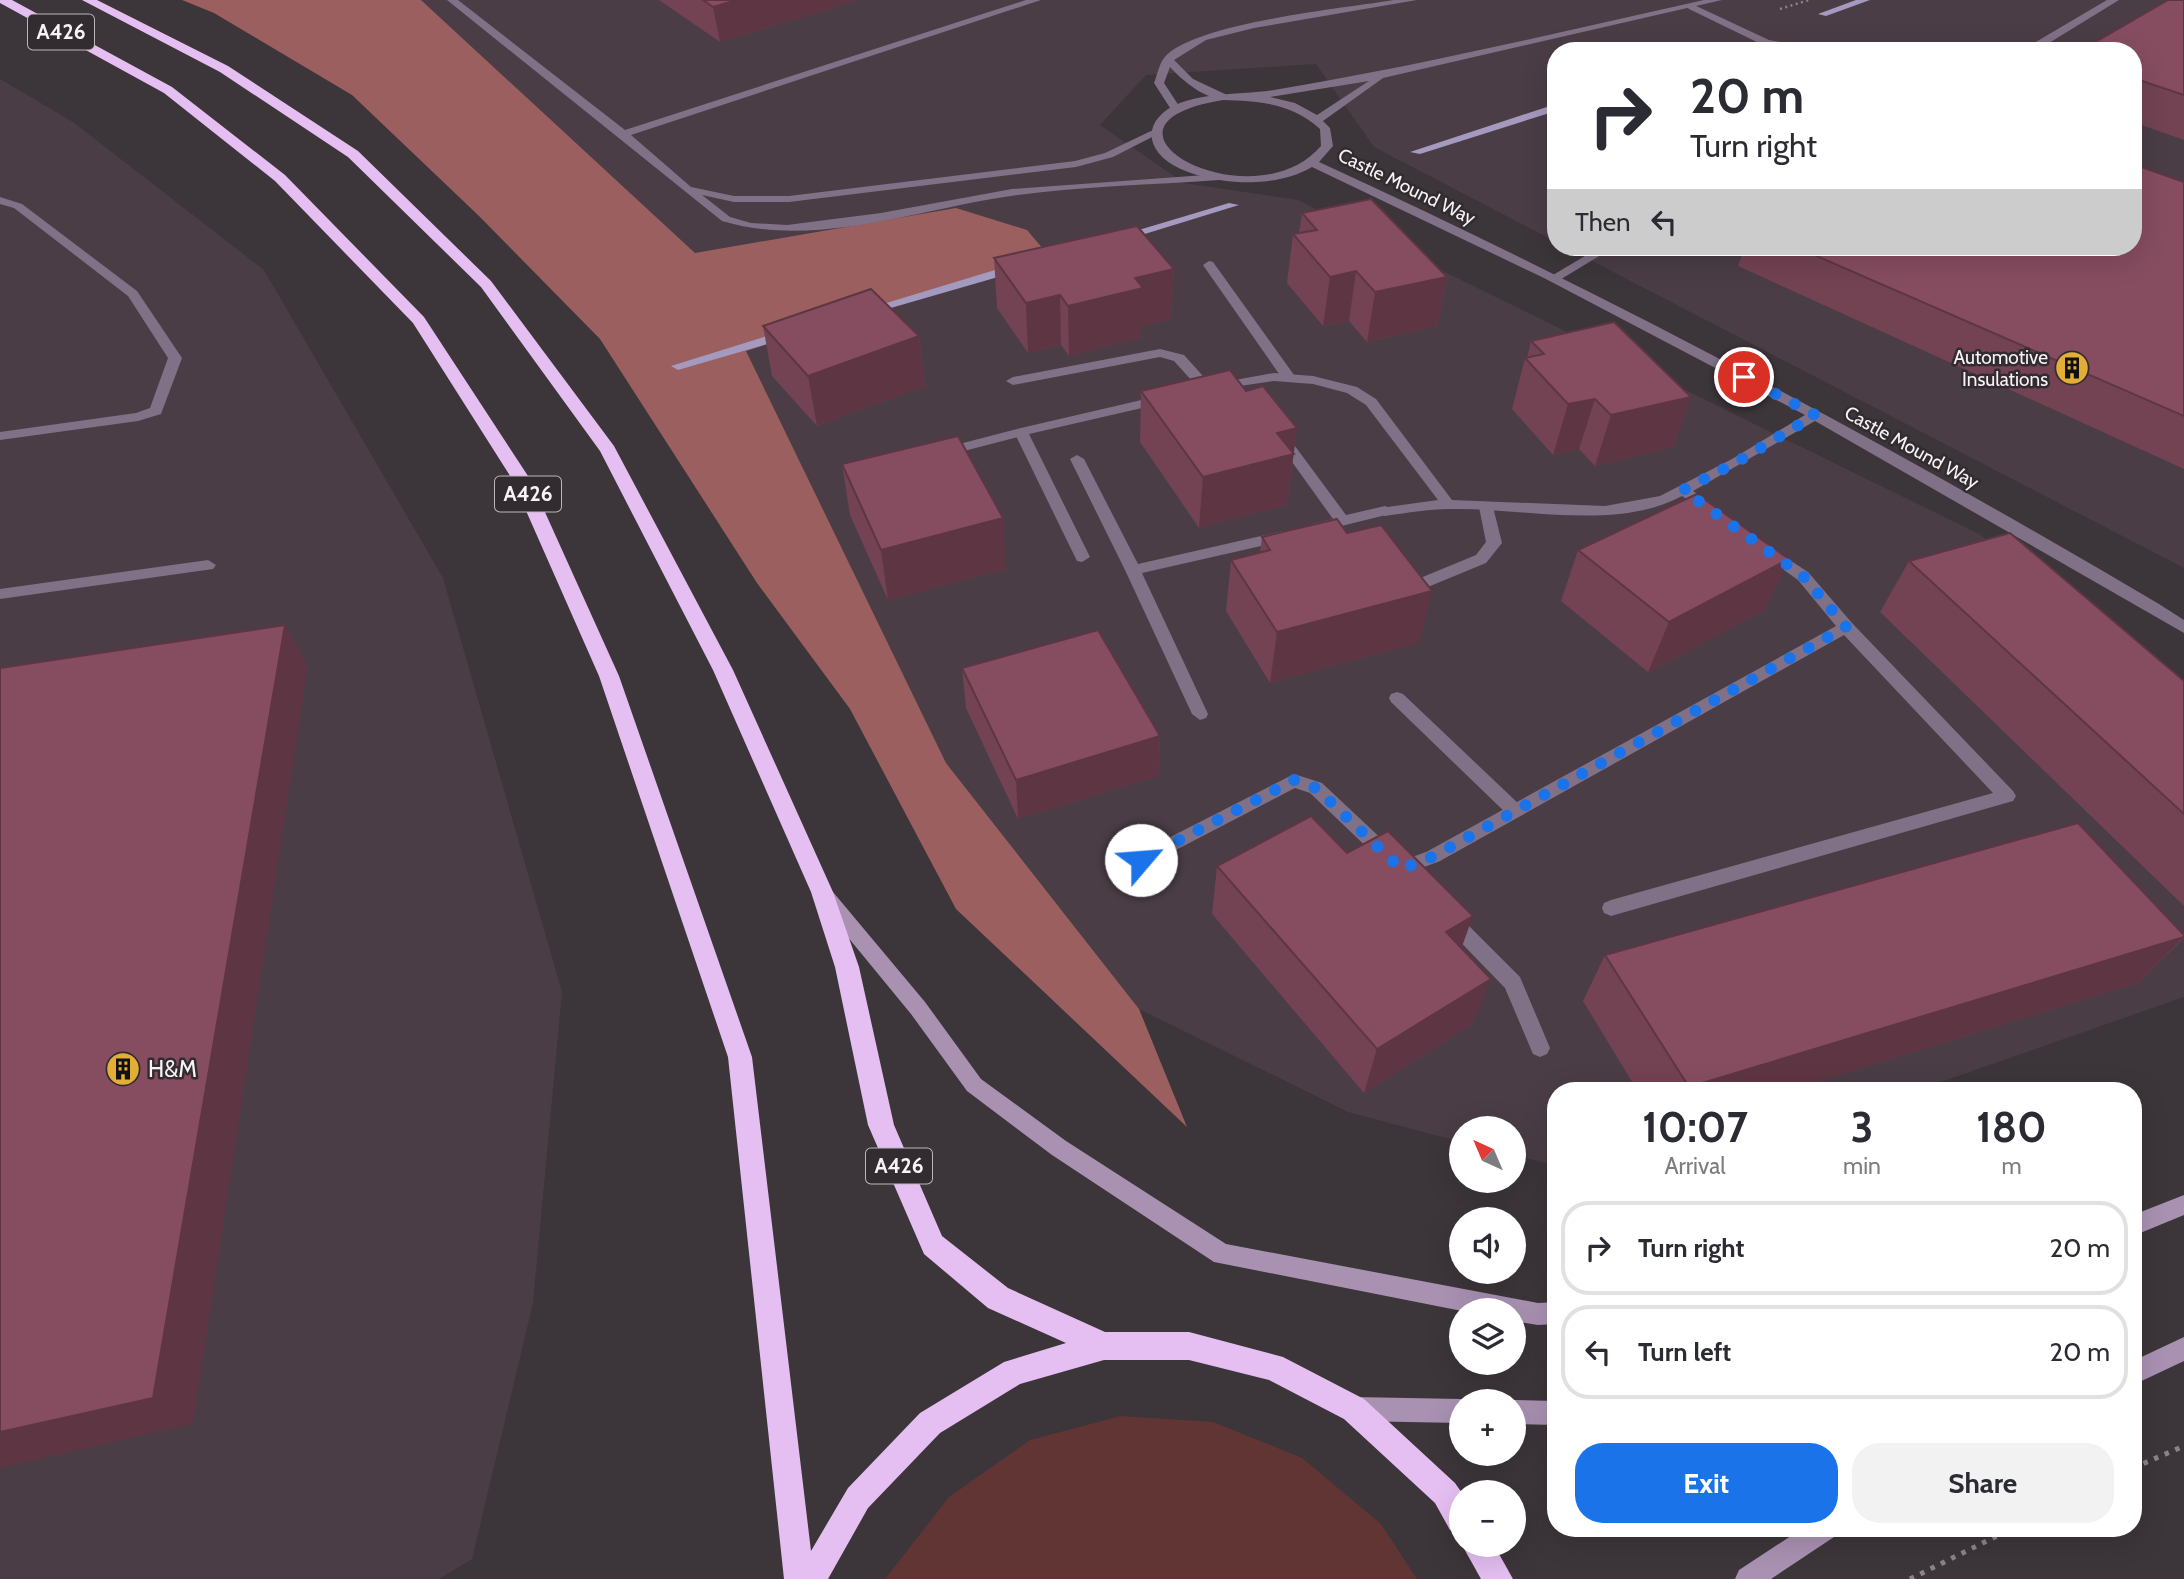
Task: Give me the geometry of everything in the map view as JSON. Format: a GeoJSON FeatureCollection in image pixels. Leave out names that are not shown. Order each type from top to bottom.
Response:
{"type":"FeatureCollection","features":[{"type":"Feature","properties":{"kind":"highway","name":"A426"},"geometry":{"type":"LineString","coordinates":[[3,0],[168,90],[280,178],[419,320],[521,479],[609,676],[740,1057],[799,1579]]}},
{"type":"Feature","properties":{"kind":"highway","name":"A426"},"geometry":{"type":"LineString","coordinates":[[88,0],[224,69],[353,154],[486,284],[608,450],[723,670],[821,892],[847,967],[881,1125],[933,1245],[998,1298],[1104,1346]]}},
{"type":"Feature","properties":{"kind":"highway"},"geometry":{"type":"LineString","coordinates":[[811,1579],[858,1498],[930,1423],[1014,1372],[1104,1346],[1189,1346],[1273,1367],[1354,1409],[1449,1500]]}},
{"type":"Feature","properties":{"kind":"highway"},"geometry":{"type":"LineString","coordinates":[[1484,1557],[1498,1579]]}},
{"type":"Feature","properties":{"kind":"street"},"geometry":{"type":"LineString","coordinates":[[452,0],[623,134],[684,187],[726,219],[750,226],[787,229],[881,217],[1012,192],[1219,177],[1272,177],[1295,172],[1313,163],[1327,146],[1325,128],[1300,109],[1277,101],[1223,97],[1197,101],[1176,109],[1161,120],[1155,133],[1109,155],[1076,164],[789,199],[734,200],[684,187]]}},
{"type":"Feature","properties":{"kind":"street"},"geometry":{"type":"LineString","coordinates":[[623,134],[1036,0]]}},
{"type":"Feature","properties":{"kind":"street"},"geometry":{"type":"LineString","coordinates":[[1176,109],[1159,83],[1168,59],[1202,38],[1254,24],[1412,0]]}},
{"type":"Feature","properties":{"kind":"street"},"geometry":{"type":"LineString","coordinates":[[1251,97],[1384,75],[1717,0]]}},
{"type":"Feature","properties":{"kind":"street"},"geometry":{"type":"LineString","coordinates":[[2044,42],[2114,0]]}},
{"type":"Feature","properties":{"kind":"street"},"geometry":{"type":"LineString","coordinates":[[1692,7],[1765,42]]}},
{"type":"Feature","properties":{"kind":"street"},"geometry":{"type":"LineString","coordinates":[[1168,59],[1189,81],[1223,97]]}},
{"type":"Feature","properties":{"kind":"street"},"geometry":{"type":"LineString","coordinates":[[1317,120],[1384,75]]}},
{"type":"Feature","properties":{"kind":"street"},"geometry":{"type":"LineString","coordinates":[[1155,133],[1159,147],[1171,159],[1192,170],[1219,177]]}},
{"type":"Feature","properties":{"kind":"street","name":"Castle Mound Way"},"geometry":{"type":"LineString","coordinates":[[1313,163],[1554,278],[1815,415],[2116,584],[2184,627]]}},
{"type":"Feature","properties":{"kind":"street"},"geometry":{"type":"LineString","coordinates":[[0,200],[18,206],[133,294],[175,358],[156,411],[138,417],[0,436]]}},
{"type":"Feature","properties":{"kind":"street"},"geometry":{"type":"LineString","coordinates":[[1554,278],[1592,256]]}},
{"type":"Feature","properties":{"kind":"street"},"geometry":{"type":"LineString","coordinates":[[1209,265],[1289,378]]}},
{"type":"Feature","properties":{"kind":"street"},"geometry":{"type":"LineString","coordinates":[[1013,380],[1160,353],[1179,358],[1194,392]]}},
{"type":"Feature","properties":{"kind":"street"},"geometry":{"type":"LineString","coordinates":[[932,455],[1194,392],[1274,377],[1313,380],[1352,390],[1371,402],[1448,504]]}},
{"type":"Feature","properties":{"kind":"street"},"geometry":{"type":"LineString","coordinates":[[1133,570],[1385,511],[1448,504],[1605,511],[1664,500],[1737,462],[1815,415]]}},
{"type":"Feature","properties":{"kind":"street"},"geometry":{"type":"LineString","coordinates":[[1021,432],[1082,557]]}},
{"type":"Feature","properties":{"kind":"street"},"geometry":{"type":"LineString","coordinates":[[1284,441],[1342,522]]}},
{"type":"Feature","properties":{"kind":"street"},"geometry":{"type":"LineString","coordinates":[[1077,459],[1133,570],[1200,714]]}},
{"type":"Feature","properties":{"kind":"street"},"geometry":{"type":"LineString","coordinates":[[1683,490],[1727,521]]}},
{"type":"Feature","properties":{"kind":"street"},"geometry":{"type":"LineString","coordinates":[[1418,585],[1481,559],[1494,543],[1486,506]]}},
{"type":"Feature","properties":{"kind":"street"},"geometry":{"type":"LineString","coordinates":[[1611,908],[2007,796],[1846,627],[1803,576],[1759,545]]}},
{"type":"Feature","properties":{"kind":"street"},"geometry":{"type":"LineString","coordinates":[[0,594],[208,565]]}},
{"type":"Feature","properties":{"kind":"street"},"geometry":{"type":"LineString","coordinates":[[1401,869],[1434,856],[1846,627]]}},
{"type":"Feature","properties":{"kind":"street"},"geometry":{"type":"LineString","coordinates":[[1397,698],[1515,811]]}},
{"type":"Feature","properties":{"kind":"street"},"geometry":{"type":"LineString","coordinates":[[1141,860],[1294,780],[1316,788],[1419,888]]}},
{"type":"Feature","properties":{"kind":"street"},"geometry":{"type":"LineString","coordinates":[[821,892],[919,1008],[974,1085],[1059,1147],[1222,1254],[1538,1314],[1547,1314]]}},
{"type":"Feature","properties":{"kind":"street"},"geometry":{"type":"LineString","coordinates":[[1438,907],[1513,983],[1540,1048]]}},
{"type":"Feature","properties":{"kind":"street"},"geometry":{"type":"LineString","coordinates":[[2142,1222],[2184,1205]]}},
{"type":"Feature","properties":{"kind":"street"},"geometry":{"type":"LineString","coordinates":[[2142,1369],[2184,1349]]}},
{"type":"Feature","properties":{"kind":"street"},"geometry":{"type":"LineString","coordinates":[[1354,1409],[1449,1411]]}},
{"type":"Feature","properties":{"kind":"street"},"geometry":{"type":"LineString","coordinates":[[1526,1412],[1547,1413]]}},
{"type":"Feature","properties":{"kind":"street"},"geometry":{"type":"LineString","coordinates":[[1748,1579],[1811,1537]]}},
{"type":"Feature","properties":{"kind":"path"},"geometry":{"type":"LineString","coordinates":[[2142,1464],[2184,1446]]}},
{"type":"Feature","properties":{"kind":"path"},"geometry":{"type":"LineString","coordinates":[[1910,1579],[1995,1537]]}},
{"type":"Feature","properties":{"kind":"shaded area"},"geometry":{"type":"Polygon","coordinates":[[[182,0],[421,0],[695,253],[956,208],[1027,230],[1050,257],[955,283],[746,351],[946,763],[1139,1009],[1187,1127],[956,909],[850,709],[757,583],[600,339],[479,216],[352,95],[214,13],[182,0]]]}},
{"type":"Feature","properties":{"kind":"shaded area"},"geometry":{"type":"Polygon","coordinates":[[[421,0],[2184,0],[2184,568],[1582,256],[2142,256],[2142,42],[1547,42],[1547,237],[1374,147],[1316,64],[1146,75],[1100,125],[1184,183],[1298,200],[1979,534],[2184,688],[2184,997],[1941,1082],[1547,1082],[1547,1164],[1526,1158],[1526,1116],[1449,1116],[1449,1139],[1348,1112],[1139,1009],[946,763],[746,351],[695,253],[421,0]]]}},
{"type":"Feature","properties":{"kind":"shaded area"},"geometry":{"type":"Polygon","coordinates":[[[0,79],[73,122],[264,270],[443,578],[562,992],[533,1303],[472,1559],[439,1579],[0,1579],[0,79]]]}},
{"type":"Feature","properties":{"kind":"shaded area"},"geometry":{"type":"Polygon","coordinates":[[[1121,1416],[1213,1422],[1302,1458],[1381,1524],[1417,1579],[885,1579],[949,1497],[1030,1440],[1121,1416]]]}},
{"type":"Feature","properties":{"kind":"building"},"geometry":{"type":"Polygon","coordinates":[[[703,0],[737,0],[713,7],[703,0]]]}},
{"type":"Feature","properties":{"kind":"building"},"geometry":{"type":"Polygon","coordinates":[[[2168,0],[2184,0],[2184,95],[2142,81],[2142,42],[2096,42],[2168,0]]]}},
{"type":"Feature","properties":{"kind":"building"},"geometry":{"type":"Polygon","coordinates":[[[2142,167],[2184,182],[2184,416],[1817,256],[2142,256],[2142,167]]]}},
{"type":"Feature","properties":{"kind":"building"},"geometry":{"type":"Polygon","coordinates":[[[1371,199],[1447,277],[1375,292],[1356,271],[1330,277],[1293,234],[1317,230],[1302,213],[1371,199]]]}},
{"type":"Feature","properties":{"kind":"building"},"geometry":{"type":"Polygon","coordinates":[[[1137,226],[1174,269],[1135,278],[1143,288],[1068,306],[1060,295],[1026,303],[994,258],[1137,226]]]}},
{"type":"Feature","properties":{"kind":"building"},"geometry":{"type":"Polygon","coordinates":[[[871,289],[919,336],[808,376],[763,326],[871,289]]]}},
{"type":"Feature","properties":{"kind":"building"},"geometry":{"type":"Polygon","coordinates":[[[1614,322],[1691,397],[1611,415],[1595,399],[1568,404],[1525,358],[1544,354],[1531,341],[1614,322]]]}},
{"type":"Feature","properties":{"kind":"building"},"geometry":{"type":"Polygon","coordinates":[[[1230,370],[1246,391],[1263,386],[1297,428],[1277,433],[1294,454],[1203,477],[1141,391],[1230,370]]]}},
{"type":"Feature","properties":{"kind":"building"},"geometry":{"type":"Polygon","coordinates":[[[958,436],[1003,518],[881,550],[842,464],[958,436]]]}},
{"type":"Feature","properties":{"kind":"building"},"geometry":{"type":"Polygon","coordinates":[[[1697,494],[1789,559],[1669,622],[1578,550],[1697,494]]]}},
{"type":"Feature","properties":{"kind":"building"},"geometry":{"type":"Polygon","coordinates":[[[1337,519],[1347,533],[1381,525],[1432,591],[1277,632],[1231,560],[1270,550],[1262,537],[1337,519]]]}},
{"type":"Feature","properties":{"kind":"building"},"geometry":{"type":"Polygon","coordinates":[[[2010,533],[2184,681],[2184,814],[1909,561],[2010,533]]]}},
{"type":"Feature","properties":{"kind":"building","name":"H&M"},"geometry":{"type":"Polygon","coordinates":[[[285,625],[153,1398],[0,1432],[0,668],[285,625]]]}},
{"type":"Feature","properties":{"kind":"building"},"geometry":{"type":"Polygon","coordinates":[[[1098,630],[1160,736],[1016,780],[962,668],[1098,630]]]}},
{"type":"Feature","properties":{"kind":"building"},"geometry":{"type":"Polygon","coordinates":[[[1311,816],[1347,853],[1388,831],[1473,916],[1446,932],[1491,979],[1377,1049],[1217,866],[1311,816]]]}},
{"type":"Feature","properties":{"kind":"building"},"geometry":{"type":"Polygon","coordinates":[[[2078,823],[2184,935],[1706,1082],[1686,1082],[1605,955],[2078,823]]]}},
{"type":"Feature","properties":{"kind":"waterway"},"geometry":{"type":"LineString","coordinates":[[1823,14],[1865,0]]}},
{"type":"Feature","properties":{"kind":"waterway"},"geometry":{"type":"LineString","coordinates":[[1416,152],[1547,110]]}},
{"type":"Feature","properties":{"kind":"waterway"},"geometry":{"type":"LineString","coordinates":[[1118,238],[1233,205]]}},
{"type":"Feature","properties":{"kind":"waterway"},"geometry":{"type":"LineString","coordinates":[[866,311],[1018,267]]}},
{"type":"Feature","properties":{"kind":"waterway"},"geometry":{"type":"LineString","coordinates":[[678,366],[786,334]]}},
{"type":"Feature","properties":{"kind":"place","name":"Automotive Insulations"},"geometry":{"type":"Point","coordinates":[2072,368]}},
{"type":"Feature","properties":{"kind":"place","name":"H&M"},"geometry":{"type":"Point","coordinates":[123,1069]}},
{"type":"Feature","properties":{"kind":"route"},"geometry":{"type":"LineString","coordinates":[[1141,860],[1294,780],[1316,788],[1401,869],[1434,856],[1846,627],[1803,576],[1683,490],[1737,462],[1815,415],[1744,377]]}}]}
